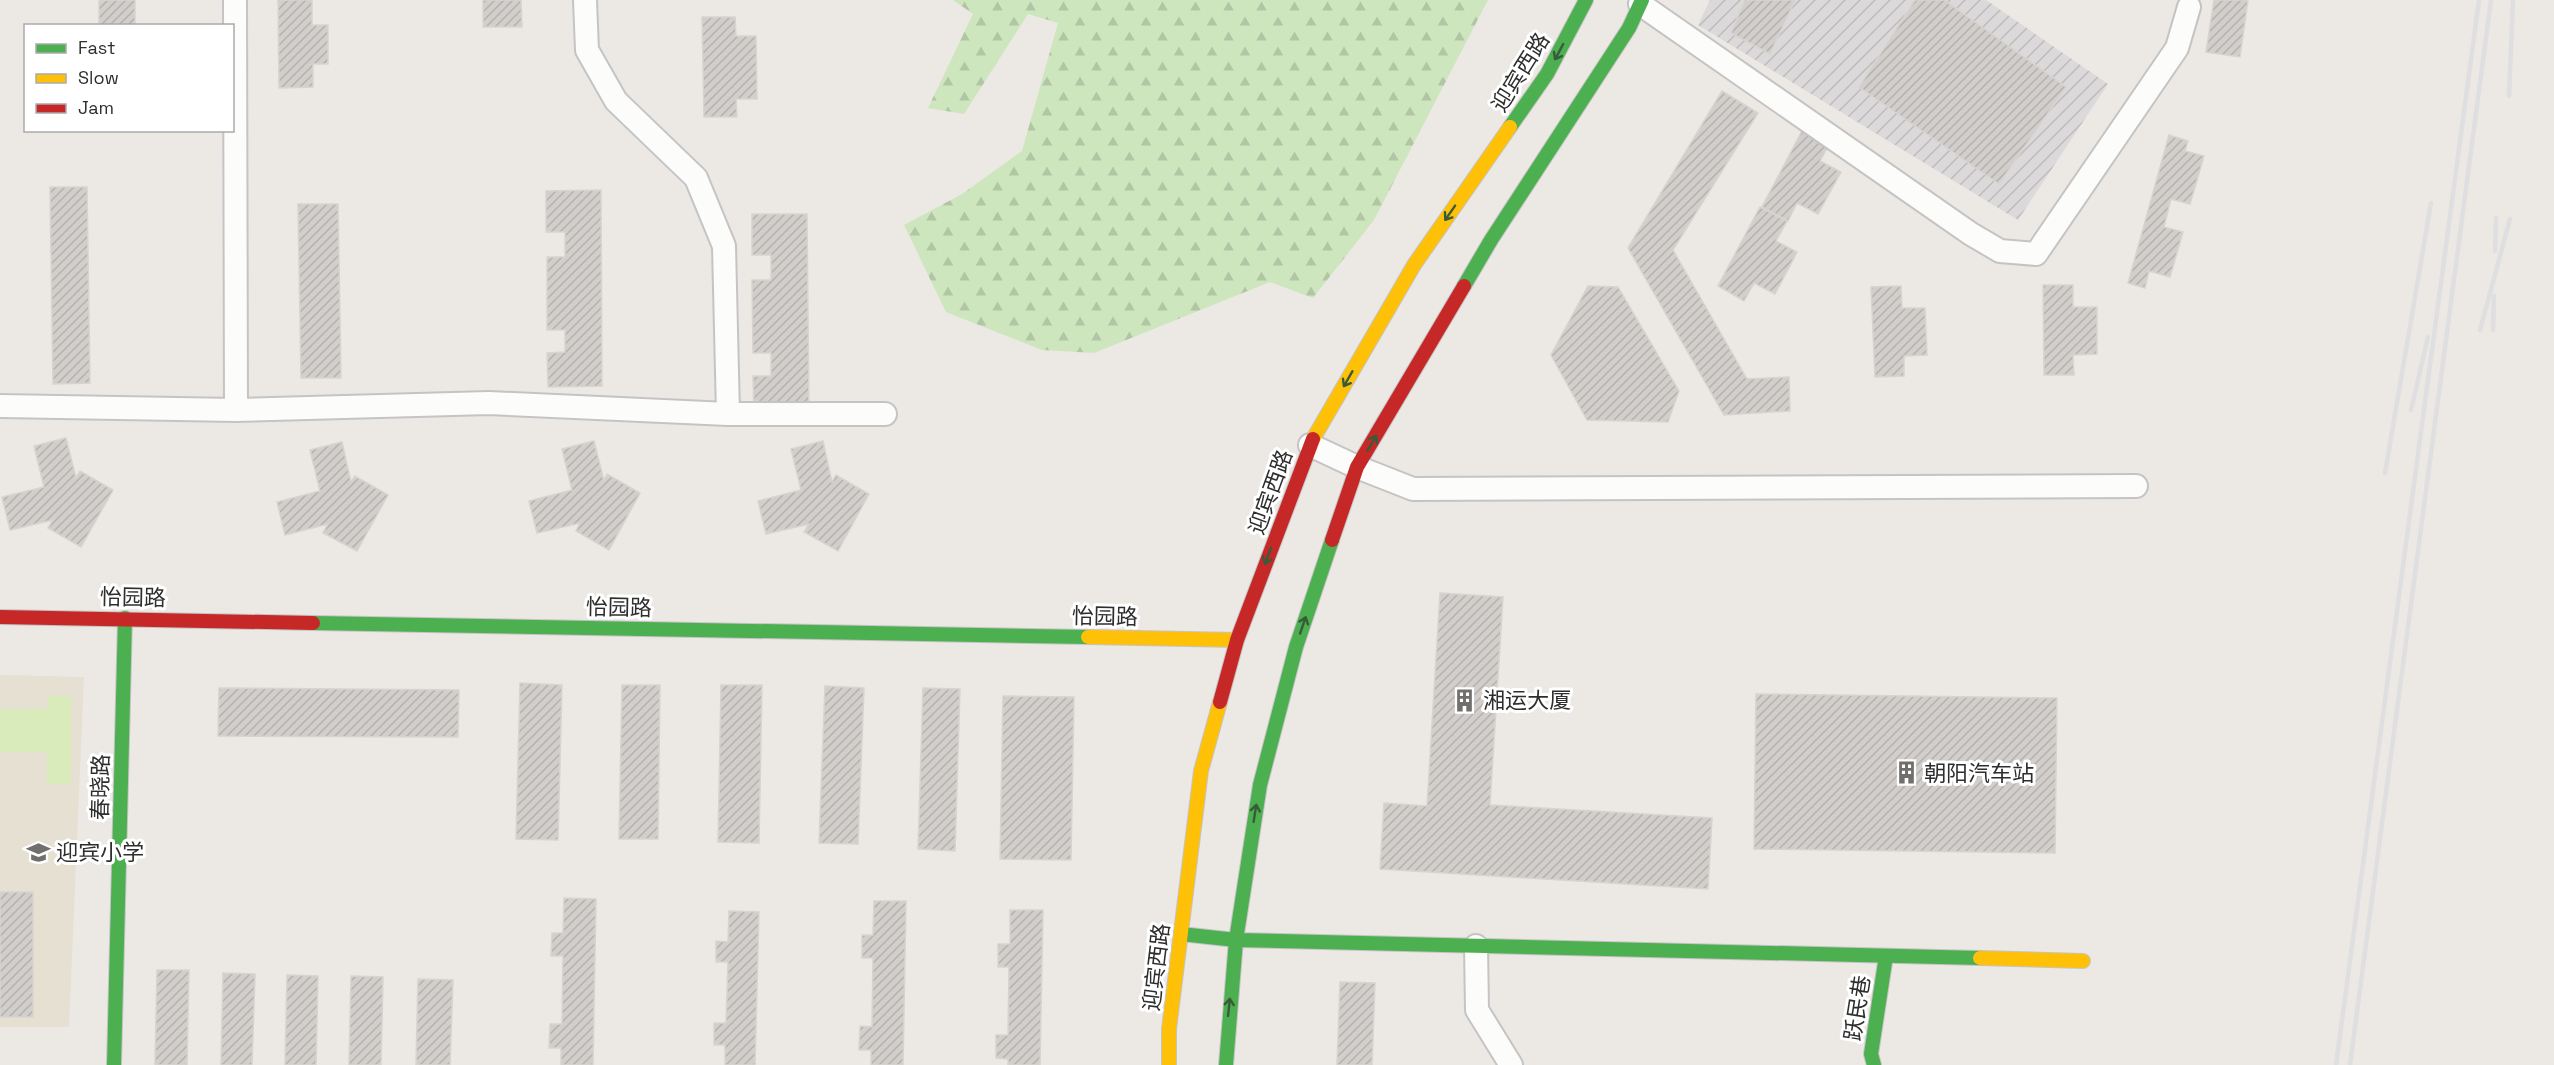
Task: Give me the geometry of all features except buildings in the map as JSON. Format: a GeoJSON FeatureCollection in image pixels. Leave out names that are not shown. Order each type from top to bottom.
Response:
{"type":"FeatureCollection","features":[{"type":"Feature","properties":{"kind":"main road","name":"迎宾西路"},"geometry":{"type":"LineString","coordinates":[[1169,1065],[1169,1029],[1201,771],[1237,640],[1310,445],[1414,265],[1547,74],[1586,0]]}},
{"type":"Feature","properties":{"kind":"main road"},"geometry":{"type":"LineString","coordinates":[[1226,1065],[1236,940],[1260,785],[1296,647],[1357,467],[1491,240],[1629,28],[1641,2]]}},
{"type":"Feature","properties":{"kind":"main road","name":"怡园路"},"geometry":{"type":"LineString","coordinates":[[0,617],[1237,640]]}},
{"type":"Feature","properties":{"kind":"main road","name":"春晓路"},"geometry":{"type":"LineString","coordinates":[[114,1065],[125,618]]}},
{"type":"Feature","properties":{"kind":"main road"},"geometry":{"type":"LineString","coordinates":[[1181,934],[1236,940],[2083,961]]}},
{"type":"Feature","properties":{"kind":"main road","name":"跃民巷"},"geometry":{"type":"LineString","coordinates":[[1874,1065],[1871,1054],[1886,956]]}},
{"type":"Feature","properties":{"kind":"street"},"geometry":{"type":"LineString","coordinates":[[235,0],[236,410]]}},
{"type":"Feature","properties":{"kind":"street"},"geometry":{"type":"LineString","coordinates":[[585,0],[587,50],[615,101],[696,178],[724,246],[728,414]]}},
{"type":"Feature","properties":{"kind":"street"},"geometry":{"type":"LineString","coordinates":[[1641,2],[1971,234],[2000,251],[2036,254],[2177,48],[2189,8]]}},
{"type":"Feature","properties":{"kind":"street"},"geometry":{"type":"LineString","coordinates":[[0,406],[236,410],[489,403],[728,414],[885,414]]}},
{"type":"Feature","properties":{"kind":"street"},"geometry":{"type":"LineString","coordinates":[[1310,445],[1413,489],[2136,486]]}},
{"type":"Feature","properties":{"kind":"street"},"geometry":{"type":"LineString","coordinates":[[1476,946],[1477,1010],[1510,1065]]}},
{"type":"Feature","properties":{"kind":"shaded area"},"geometry":{"type":"Polygon","coordinates":[[[1710,0],[1986,0],[2108,84],[2018,220],[1698,25],[1710,0]]]}},
{"type":"Feature","properties":{"kind":"shaded area","name":"迎宾小学"},"geometry":{"type":"Polygon","coordinates":[[[0,675],[84,677],[69,1027],[0,1027],[0,675]]]}},
{"type":"Feature","properties":{"kind":"green space"},"geometry":{"type":"Polygon","coordinates":[[[953,0],[1488,0],[1374,220],[1313,298],[1270,282],[1094,353],[1042,350],[946,312],[904,225],[962,194],[1022,151],[1058,23],[1028,14],[964,114],[928,108],[973,14],[953,0]]]}},
{"type":"Feature","properties":{"kind":"green space"},"geometry":{"type":"Polygon","coordinates":[[[48,696],[71,696],[71,784],[47,784],[47,752],[0,752],[0,709],[47,709],[48,696]]]}},
{"type":"Feature","properties":{"kind":"railway"},"geometry":{"type":"LineString","coordinates":[[2336,1065],[2479,0]]}},
{"type":"Feature","properties":{"kind":"railway"},"geometry":{"type":"LineString","coordinates":[[2350,1065],[2491,0]]}},
{"type":"Feature","properties":{"kind":"railway"},"geometry":{"type":"LineString","coordinates":[[2509,96],[2513,0]]}},
{"type":"Feature","properties":{"kind":"railway"},"geometry":{"type":"LineString","coordinates":[[2385,473],[2431,203]]}},
{"type":"Feature","properties":{"kind":"railway"},"geometry":{"type":"LineString","coordinates":[[2495,251],[2496,218]]}},
{"type":"Feature","properties":{"kind":"railway"},"geometry":{"type":"LineString","coordinates":[[2480,330],[2510,219]]}},
{"type":"Feature","properties":{"kind":"railway"},"geometry":{"type":"LineString","coordinates":[[2493,330],[2494,296]]}},
{"type":"Feature","properties":{"kind":"railway"},"geometry":{"type":"LineString","coordinates":[[2411,410],[2428,337]]}},
{"type":"Feature","properties":{"kind":"traffic: fast"},"geometry":{"type":"LineString","coordinates":[[1510,127],[1547,74],[1586,0]]}},
{"type":"Feature","properties":{"kind":"traffic: fast"},"geometry":{"type":"LineString","coordinates":[[1464,286],[1491,240],[1629,28],[1642,0]]}},
{"type":"Feature","properties":{"kind":"traffic: fast"},"geometry":{"type":"LineString","coordinates":[[1226,1065],[1236,940],[1260,785],[1296,647],[1332,540]]}},
{"type":"Feature","properties":{"kind":"traffic: fast"},"geometry":{"type":"LineString","coordinates":[[114,1065],[125,618]]}},
{"type":"Feature","properties":{"kind":"traffic: fast"},"geometry":{"type":"LineString","coordinates":[[313,623],[1088,637]]}},
{"type":"Feature","properties":{"kind":"traffic: fast"},"geometry":{"type":"LineString","coordinates":[[1181,934],[1236,940],[1980,958]]}},
{"type":"Feature","properties":{"kind":"traffic: fast"},"geometry":{"type":"LineString","coordinates":[[1874,1065],[1871,1054],[1886,956]]}},
{"type":"Feature","properties":{"kind":"traffic: slow"},"geometry":{"type":"LineString","coordinates":[[1313,439],[1414,265],[1510,127]]}},
{"type":"Feature","properties":{"kind":"traffic: slow"},"geometry":{"type":"LineString","coordinates":[[1088,637],[1237,640]]}},
{"type":"Feature","properties":{"kind":"traffic: slow"},"geometry":{"type":"LineString","coordinates":[[1169,1065],[1169,1029],[1201,771],[1220,702]]}},
{"type":"Feature","properties":{"kind":"traffic: slow"},"geometry":{"type":"LineString","coordinates":[[1980,958],[2083,961]]}},
{"type":"Feature","properties":{"kind":"traffic: jam"},"geometry":{"type":"LineString","coordinates":[[1332,540],[1357,467],[1464,286]]}},
{"type":"Feature","properties":{"kind":"traffic: jam"},"geometry":{"type":"LineString","coordinates":[[1220,702],[1237,640],[1313,439]]}},
{"type":"Feature","properties":{"kind":"traffic: jam"},"geometry":{"type":"LineString","coordinates":[[0,617],[313,623]]}},
{"type":"Feature","properties":{"kind":"place","name":"湘运大厦"},"geometry":{"type":"Point","coordinates":[1465,700]}},
{"type":"Feature","properties":{"kind":"place","name":"朝阳汽车站"},"geometry":{"type":"Point","coordinates":[1906,773]}},
{"type":"Feature","properties":{"kind":"place","name":"迎宾小学"},"geometry":{"type":"Point","coordinates":[38,852]}}]}
